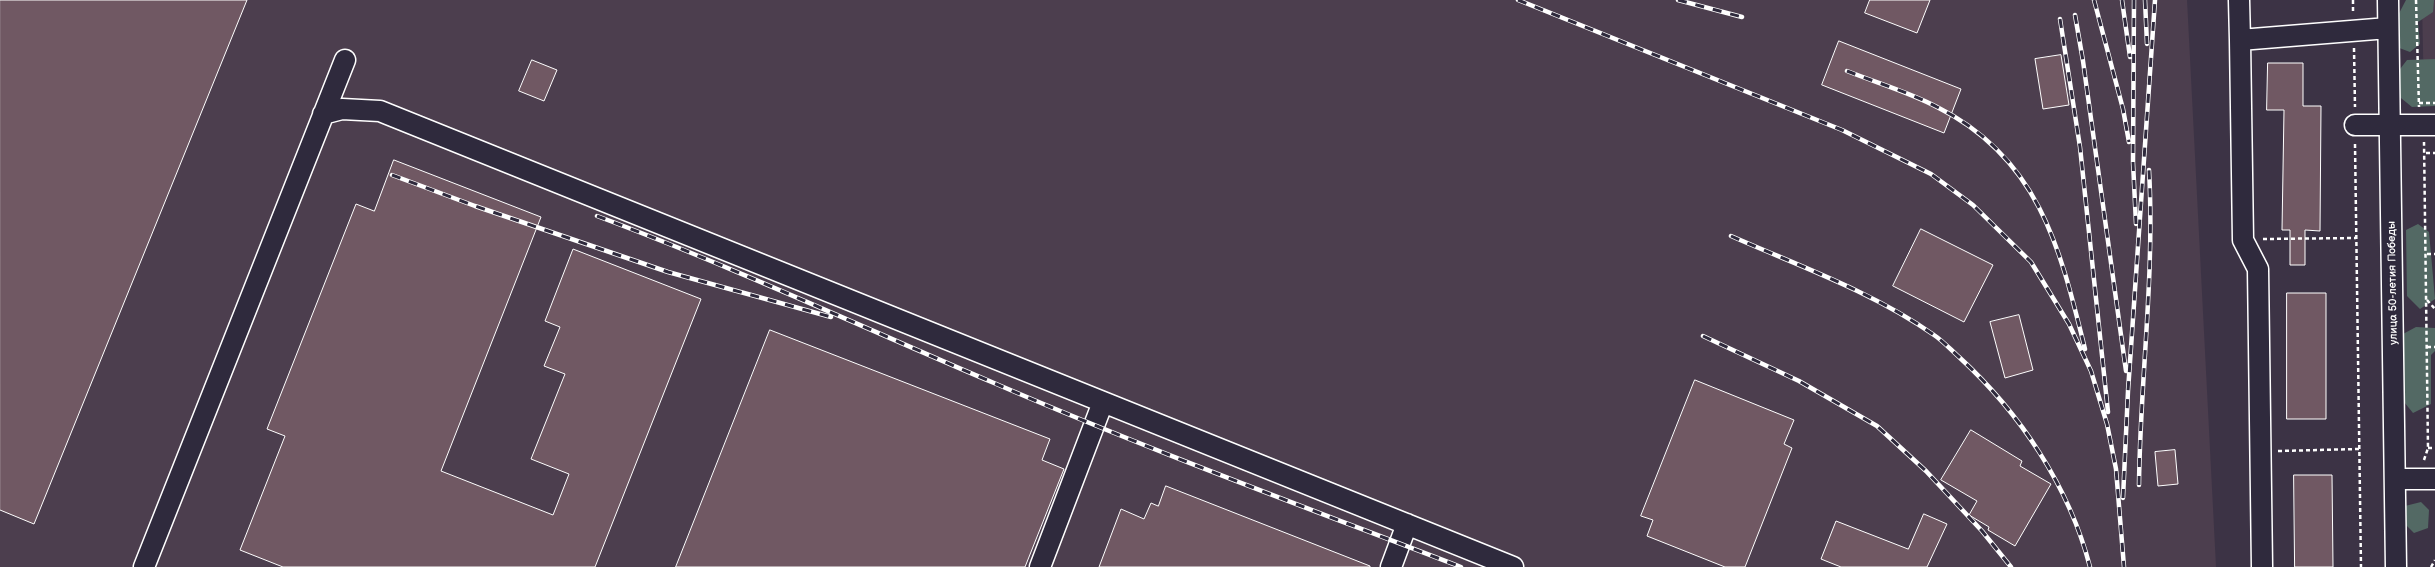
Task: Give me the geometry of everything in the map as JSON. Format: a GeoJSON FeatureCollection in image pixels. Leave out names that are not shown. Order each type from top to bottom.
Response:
{"type":"FeatureCollection","features":[{"type":"Feature","properties":{"kind":"street"},"geometry":{"type":"LineString","coordinates":[[2239,0],[2243,240],[2258,269],[2262,567]]}},
{"type":"Feature","properties":{"kind":"street","name":"улица 50-летия Победы"},"geometry":{"type":"LineString","coordinates":[[2388,0],[2391,124],[2396,567]]}},
{"type":"Feature","properties":{"kind":"street"},"geometry":{"type":"LineString","coordinates":[[2240,40],[2388,28]]}},
{"type":"Feature","properties":{"kind":"street"},"geometry":{"type":"LineString","coordinates":[[144,567],[345,60]]}},
{"type":"Feature","properties":{"kind":"street"},"geometry":{"type":"LineString","coordinates":[[323,114],[342,109],[380,110],[1513,567]]}},
{"type":"Feature","properties":{"kind":"street"},"geometry":{"type":"LineString","coordinates":[[2355,125],[2428,125]]}},
{"type":"Feature","properties":{"kind":"street"},"geometry":{"type":"LineString","coordinates":[[1040,567],[1103,402]]}},
{"type":"Feature","properties":{"kind":"street"},"geometry":{"type":"LineString","coordinates":[[2396,479],[2426,479]]}},
{"type":"Feature","properties":{"kind":"street"},"geometry":{"type":"LineString","coordinates":[[1391,567],[1407,524]]}},
{"type":"Feature","properties":{"kind":"path"},"geometry":{"type":"LineString","coordinates":[[2353,0],[2361,567]]}},
{"type":"Feature","properties":{"kind":"path"},"geometry":{"type":"LineString","coordinates":[[2416,0],[2418,103],[2428,125],[2426,153],[2428,448],[2426,479]]}},
{"type":"Feature","properties":{"kind":"path"},"geometry":{"type":"LineString","coordinates":[[2418,103],[2435,103]]}},
{"type":"Feature","properties":{"kind":"path"},"geometry":{"type":"LineString","coordinates":[[2426,153],[2435,153]]}},
{"type":"Feature","properties":{"kind":"path"},"geometry":{"type":"LineString","coordinates":[[2243,240],[2356,238]]}},
{"type":"Feature","properties":{"kind":"path"},"geometry":{"type":"LineString","coordinates":[[2427,254],[2435,254]]}},
{"type":"Feature","properties":{"kind":"path"},"geometry":{"type":"LineString","coordinates":[[2427,300],[2435,309]]}},
{"type":"Feature","properties":{"kind":"path"},"geometry":{"type":"LineString","coordinates":[[2427,347],[2435,347]]}},
{"type":"Feature","properties":{"kind":"path"},"geometry":{"type":"LineString","coordinates":[[2428,448],[2435,448]]}},
{"type":"Feature","properties":{"kind":"path"},"geometry":{"type":"LineString","coordinates":[[2260,452],[2359,449]]}},
{"type":"Feature","properties":{"kind":"path"},"geometry":{"type":"LineString","coordinates":[[2431,567],[2435,560]]}},
{"type":"Feature","properties":{"kind":"shaded area"},"geometry":{"type":"Polygon","coordinates":[[[0,0],[2187,0],[2216,567],[0,567],[0,0]]]}},
{"type":"Feature","properties":{"kind":"shaded area"},"geometry":{"type":"Polygon","coordinates":[[[2422,0],[2435,0],[2435,98],[2424,98],[2422,0]]]}},
{"type":"Feature","properties":{"kind":"green space"},"geometry":{"type":"Polygon","coordinates":[[[2406,0],[2434,0],[2433,12],[2418,22],[2420,44],[2410,52],[2394,46],[2394,23],[2406,0]]]}},
{"type":"Feature","properties":{"kind":"green space"},"geometry":{"type":"Polygon","coordinates":[[[2435,59],[2435,106],[2412,107],[2396,94],[2397,73],[2407,60],[2435,59]]]}},
{"type":"Feature","properties":{"kind":"green space"},"geometry":{"type":"Polygon","coordinates":[[[2418,224],[2429,232],[2435,299],[2420,309],[2407,296],[2406,230],[2418,224]]]}},
{"type":"Feature","properties":{"kind":"green space"},"geometry":{"type":"Polygon","coordinates":[[[2416,327],[2435,328],[2435,351],[2431,355],[2431,404],[2413,413],[2400,397],[2403,334],[2416,327]]]}},
{"type":"Feature","properties":{"kind":"green space"},"geometry":{"type":"Polygon","coordinates":[[[2421,502],[2429,510],[2428,528],[2414,533],[2405,524],[2405,506],[2421,502]]]}},
{"type":"Feature","properties":{"kind":"building"},"geometry":{"type":"Polygon","coordinates":[[[0,0],[247,0],[34,524],[0,510],[0,0]]]}},
{"type":"Feature","properties":{"kind":"building"},"geometry":{"type":"Polygon","coordinates":[[[1870,0],[1930,0],[1917,33],[1865,13],[1870,0]]]}},
{"type":"Feature","properties":{"kind":"building"},"geometry":{"type":"Polygon","coordinates":[[[1839,41],[1961,89],[1944,133],[1822,85],[1839,41]]]}},
{"type":"Feature","properties":{"kind":"building"},"geometry":{"type":"Polygon","coordinates":[[[2061,55],[2069,105],[2043,109],[2035,59],[2061,55]]]}},
{"type":"Feature","properties":{"kind":"building"},"geometry":{"type":"Polygon","coordinates":[[[532,60],[557,70],[544,101],[519,91],[532,60]]]}},
{"type":"Feature","properties":{"kind":"building"},"geometry":{"type":"Polygon","coordinates":[[[2268,63],[2303,63],[2303,106],[2321,106],[2320,231],[2305,230],[2305,265],[2290,265],[2290,230],[2282,230],[2284,110],[2267,110],[2268,63]]]}},
{"type":"Feature","properties":{"kind":"building"},"geometry":{"type":"Polygon","coordinates":[[[394,160],[541,217],[441,471],[553,515],[569,474],[531,459],[565,374],[544,366],[560,327],[545,321],[573,249],[701,299],[595,567],[283,567],[240,550],[285,436],[267,429],[356,204],[374,211],[394,160]]]}},
{"type":"Feature","properties":{"kind":"building"},"geometry":{"type":"Polygon","coordinates":[[[1921,229],[1993,265],[1964,322],[1893,286],[1921,229]]]}},
{"type":"Feature","properties":{"kind":"building"},"geometry":{"type":"Polygon","coordinates":[[[2287,293],[2326,293],[2326,419],[2287,419],[2287,293]]]}},
{"type":"Feature","properties":{"kind":"building"},"geometry":{"type":"Polygon","coordinates":[[[2019,315],[2033,370],[2005,378],[1990,322],[2019,315]]]}},
{"type":"Feature","properties":{"kind":"building"},"geometry":{"type":"Polygon","coordinates":[[[770,330],[1050,439],[1042,460],[1064,469],[1025,567],[676,567],[770,330]]]}},
{"type":"Feature","properties":{"kind":"building"},"geometry":{"type":"Polygon","coordinates":[[[1695,380],[1794,420],[1784,444],[1792,448],[1745,567],[1725,567],[1647,536],[1653,520],[1641,516],[1695,380]]]}},
{"type":"Feature","properties":{"kind":"building"},"geometry":{"type":"Polygon","coordinates":[[[1971,430],[2022,461],[2020,466],[2051,484],[2015,546],[1988,530],[1989,527],[1969,515],[1977,501],[1941,480],[1971,430]]]}},
{"type":"Feature","properties":{"kind":"building"},"geometry":{"type":"Polygon","coordinates":[[[2175,450],[2178,484],[2158,486],[2155,452],[2175,450]]]}},
{"type":"Feature","properties":{"kind":"building"},"geometry":{"type":"Polygon","coordinates":[[[2294,475],[2332,475],[2333,567],[2295,567],[2294,475]]]}},
{"type":"Feature","properties":{"kind":"building"},"geometry":{"type":"Polygon","coordinates":[[[1166,486],[1370,567],[1099,567],[1121,509],[1144,519],[1151,503],[1158,506],[1166,486]]]}},
{"type":"Feature","properties":{"kind":"building"},"geometry":{"type":"Polygon","coordinates":[[[1924,514],[1947,524],[1927,567],[1841,567],[1821,559],[1836,521],[1908,549],[1924,514]]]}},
{"type":"Feature","properties":{"kind":"railway"},"geometry":{"type":"LineString","coordinates":[[1518,0],[1842,130],[1931,174],[1973,205],[2031,262],[2069,324],[2091,371],[2107,424],[2116,469],[2124,567]]}},
{"type":"Feature","properties":{"kind":"railway"},"geometry":{"type":"LineString","coordinates":[[1678,0],[1742,17]]}},
{"type":"Feature","properties":{"kind":"railway"},"geometry":{"type":"LineString","coordinates":[[2094,0],[2123,109],[2129,142]]}},
{"type":"Feature","properties":{"kind":"railway"},"geometry":{"type":"LineString","coordinates":[[2122,0],[2130,57]]}},
{"type":"Feature","properties":{"kind":"railway"},"geometry":{"type":"LineString","coordinates":[[2134,0],[2133,162],[2136,224]]}},
{"type":"Feature","properties":{"kind":"railway"},"geometry":{"type":"LineString","coordinates":[[2145,0],[2147,44]]}},
{"type":"Feature","properties":{"kind":"railway"},"geometry":{"type":"LineString","coordinates":[[2123,498],[2128,391],[2155,0]]}},
{"type":"Feature","properties":{"kind":"railway"},"geometry":{"type":"LineString","coordinates":[[2075,15],[2083,61],[2126,371]]}},
{"type":"Feature","properties":{"kind":"railway"},"geometry":{"type":"LineString","coordinates":[[2060,19],[2080,147],[2108,412]]}},
{"type":"Feature","properties":{"kind":"railway"},"geometry":{"type":"LineString","coordinates":[[1847,71],[1904,92],[1937,107],[1972,128],[2000,152],[2022,179],[2040,209],[2054,241],[2066,276],[2085,349]]}},
{"type":"Feature","properties":{"kind":"railway"},"geometry":{"type":"LineString","coordinates":[[2139,485],[2149,289],[2149,170]]}},
{"type":"Feature","properties":{"kind":"railway"},"geometry":{"type":"LineString","coordinates":[[392,175],[475,206],[668,272],[831,317]]}},
{"type":"Feature","properties":{"kind":"railway"},"geometry":{"type":"LineString","coordinates":[[597,216],[697,255],[994,383],[1110,431],[1461,567]]}},
{"type":"Feature","properties":{"kind":"railway"},"geometry":{"type":"LineString","coordinates":[[1731,236],[1861,293],[1911,320],[1937,337],[1947,346],[2002,402],[2040,453],[2069,508],[2081,537],[2090,567]]}},
{"type":"Feature","properties":{"kind":"railway"},"geometry":{"type":"LineString","coordinates":[[1703,336],[1799,381],[1877,426],[1926,471],[1982,531],[2011,567]]}}]}
